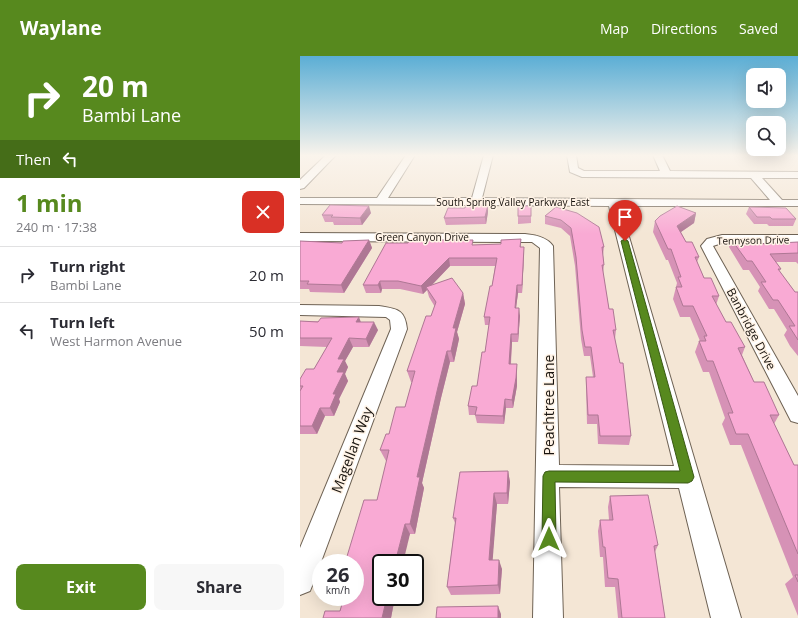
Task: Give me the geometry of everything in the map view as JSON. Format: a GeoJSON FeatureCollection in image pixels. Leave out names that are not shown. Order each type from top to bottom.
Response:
{"type":"FeatureCollection","features":[{"type":"Feature","properties":{"kind":"street"},"geometry":{"type":"LineString","coordinates":[[380,202],[394,181]]}},
{"type":"Feature","properties":{"kind":"street"},"geometry":{"type":"LineString","coordinates":[[476,202],[482,181]]}},
{"type":"Feature","properties":{"kind":"street"},"geometry":{"type":"LineString","coordinates":[[759,181],[779,203]]}},
{"type":"Feature","properties":{"kind":"street","name":"South Spring Valley Parkway East"},"geometry":{"type":"LineString","coordinates":[[300,202],[798,203]]}},
{"type":"Feature","properties":{"kind":"street"},"geometry":{"type":"LineString","coordinates":[[614,203],[726,618]]}},
{"type":"Feature","properties":{"kind":"street","name":"Green Canyon Drive"},"geometry":{"type":"LineString","coordinates":[[300,237],[525,238],[543,242]]}},
{"type":"Feature","properties":{"kind":"street","name":"Tennyson Drive"},"geometry":{"type":"LineString","coordinates":[[708,242],[722,239],[798,239]]}},
{"type":"Feature","properties":{"kind":"street","name":"Peachtree Lane"},"geometry":{"type":"LineString","coordinates":[[543,242],[547,246],[549,476],[548,618]]}},
{"type":"Feature","properties":{"kind":"street","name":"Banbridge Drive"},"geometry":{"type":"LineString","coordinates":[[708,242],[707,246],[798,415]]}},
{"type":"Feature","properties":{"kind":"street","name":"Magellan Way"},"geometry":{"type":"LineString","coordinates":[[300,310],[379,311],[390,313],[398,317],[399,329],[300,581]]}},
{"type":"Feature","properties":{"kind":"street"},"geometry":{"type":"LineString","coordinates":[[549,476],[688,477]]}},
{"type":"Feature","properties":{"kind":"building"},"geometry":{"type":"Polygon","coordinates":[[[330,205],[369,206],[360,218],[331,217],[333,215],[322,215],[330,205]]]}},
{"type":"Feature","properties":{"kind":"building"},"geometry":{"type":"Polygon","coordinates":[[[466,205],[488,205],[485,217],[444,218],[448,208],[465,208],[466,205]]]}},
{"type":"Feature","properties":{"kind":"building"},"geometry":{"type":"Polygon","coordinates":[[[518,206],[531,206],[531,216],[518,216],[518,206]]]}},
{"type":"Feature","properties":{"kind":"building"},"geometry":{"type":"Polygon","coordinates":[[[677,206],[696,213],[677,226],[686,242],[692,242],[699,257],[695,257],[704,278],[711,278],[719,296],[712,296],[726,322],[731,322],[745,347],[738,348],[754,382],[764,382],[779,415],[770,415],[794,465],[798,465],[798,554],[748,434],[736,434],[728,413],[733,413],[713,361],[707,361],[699,341],[706,341],[704,336],[707,336],[693,306],[683,306],[676,287],[682,287],[678,277],[681,277],[671,249],[668,249],[655,221],[660,216],[677,206]]]}},
{"type":"Feature","properties":{"kind":"building"},"geometry":{"type":"Polygon","coordinates":[[[556,207],[577,213],[599,227],[604,247],[602,247],[604,265],[602,265],[609,309],[613,309],[616,330],[613,330],[620,363],[623,363],[631,436],[600,436],[598,415],[588,415],[586,377],[595,377],[591,347],[585,347],[582,330],[576,257],[571,228],[561,220],[545,216],[556,207]]]}},
{"type":"Feature","properties":{"kind":"building"},"geometry":{"type":"Polygon","coordinates":[[[749,207],[786,208],[796,219],[772,219],[770,217],[757,217],[749,207]]]}},
{"type":"Feature","properties":{"kind":"building"},"geometry":{"type":"Polygon","coordinates":[[[521,239],[520,247],[524,247],[522,285],[517,285],[515,308],[519,308],[518,334],[511,334],[509,364],[517,364],[512,400],[505,399],[503,416],[475,415],[477,407],[468,406],[472,386],[477,386],[482,352],[485,352],[490,317],[484,317],[497,258],[449,258],[421,286],[398,281],[380,281],[378,285],[363,285],[386,243],[408,243],[410,240],[473,240],[472,245],[501,244],[501,240],[521,239]]]}},
{"type":"Feature","properties":{"kind":"building"},"geometry":{"type":"Polygon","coordinates":[[[731,239],[756,239],[760,244],[798,242],[798,253],[770,254],[781,269],[778,269],[795,292],[798,292],[798,340],[789,326],[795,326],[778,300],[773,300],[761,282],[766,282],[752,261],[747,261],[731,239]]]}},
{"type":"Feature","properties":{"kind":"building"},"geometry":{"type":"Polygon","coordinates":[[[369,240],[341,285],[307,284],[309,281],[300,281],[300,241],[342,243],[343,241],[369,240]]]}},
{"type":"Feature","properties":{"kind":"building"},"geometry":{"type":"Polygon","coordinates":[[[452,278],[463,293],[453,328],[456,328],[451,351],[447,351],[417,477],[420,477],[410,524],[405,524],[397,554],[372,554],[372,606],[385,606],[382,618],[323,618],[325,611],[340,611],[341,606],[364,606],[364,554],[348,554],[364,500],[377,500],[389,450],[380,450],[386,434],[389,434],[396,407],[405,407],[415,371],[407,371],[426,316],[431,316],[436,302],[426,287],[452,278]]]}},
{"type":"Feature","properties":{"kind":"building"},"geometry":{"type":"Polygon","coordinates":[[[359,317],[356,322],[374,322],[366,339],[349,338],[338,359],[344,359],[337,372],[344,372],[333,394],[336,394],[330,408],[320,408],[312,426],[300,426],[300,391],[303,386],[300,386],[300,379],[306,369],[314,369],[332,338],[300,338],[300,321],[318,322],[321,318],[359,317]]]}},
{"type":"Feature","properties":{"kind":"building"},"geometry":{"type":"Polygon","coordinates":[[[508,471],[507,493],[494,493],[489,560],[499,560],[498,585],[447,587],[456,518],[453,518],[460,472],[508,471]]]}},
{"type":"Feature","properties":{"kind":"building"},"geometry":{"type":"Polygon","coordinates":[[[648,495],[658,545],[654,546],[665,618],[622,618],[618,579],[608,578],[605,547],[603,547],[600,520],[613,520],[610,496],[648,495]]]}},
{"type":"Feature","properties":{"kind":"building"},"geometry":{"type":"Polygon","coordinates":[[[795,575],[798,575],[798,582],[795,575]]]}},
{"type":"Feature","properties":{"kind":"building"},"geometry":{"type":"Polygon","coordinates":[[[498,606],[498,618],[436,618],[437,607],[498,606]]]}},
{"type":"Feature","properties":{"kind":"route"},"geometry":{"type":"LineString","coordinates":[[549,539],[549,476],[688,477],[625,241]]}}]}
